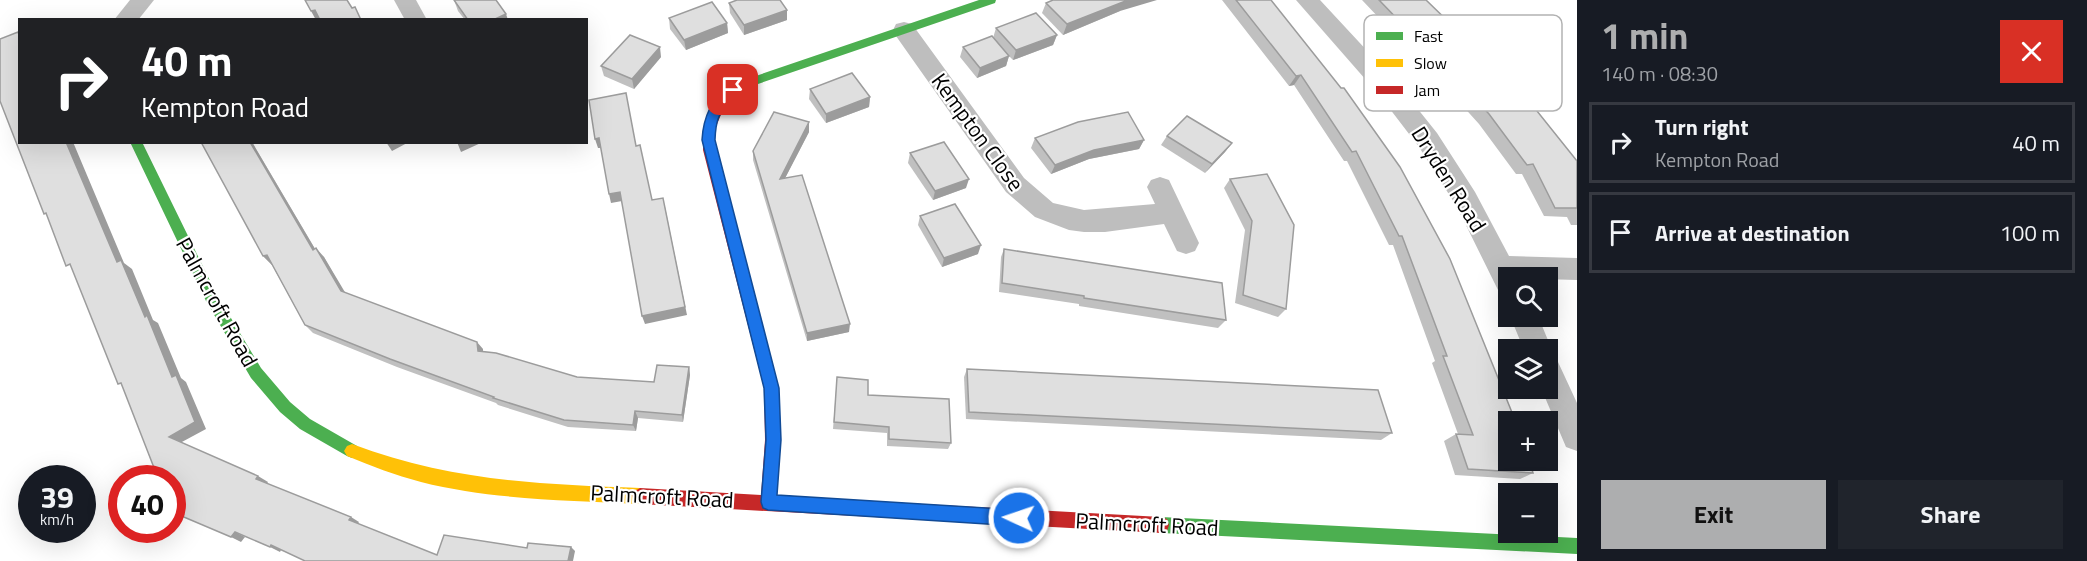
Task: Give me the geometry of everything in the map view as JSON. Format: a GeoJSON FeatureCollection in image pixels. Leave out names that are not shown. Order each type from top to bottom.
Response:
{"type":"FeatureCollection","features":[{"type":"Feature","properties":{"kind":"street"},"geometry":{"type":"LineString","coordinates":[[127,18],[143,0]]}},
{"type":"Feature","properties":{"kind":"street"},"geometry":{"type":"LineString","coordinates":[[405,0],[415,18]]}},
{"type":"Feature","properties":{"kind":"street"},"geometry":{"type":"LineString","coordinates":[[768,502],[773,440],[771,388],[709,150],[709,123],[725,97],[745,84],[991,0]]}},
{"type":"Feature","properties":{"kind":"street","name":"Dryden Road"},"geometry":{"type":"LineString","coordinates":[[1306,0],[1364,65]]}},
{"type":"Feature","properties":{"kind":"street","name":"Kempton Close"},"geometry":{"type":"LineString","coordinates":[[904,30],[1015,185],[1044,210],[1069,219],[1095,221],[1172,213]]}},
{"type":"Feature","properties":{"kind":"street","name":"Dryden Road"},"geometry":{"type":"LineString","coordinates":[[1405,111],[1462,192],[1500,267]]}},
{"type":"Feature","properties":{"kind":"street","name":"Palmcroft Road"},"geometry":{"type":"LineString","coordinates":[[137,144],[209,295],[239,350],[259,378],[286,408],[330,439],[397,469],[460,484],[489,488],[1577,546]]}},
{"type":"Feature","properties":{"kind":"street"},"geometry":{"type":"LineString","coordinates":[[1160,187],[1186,243]]}},
{"type":"Feature","properties":{"kind":"street"},"geometry":{"type":"LineString","coordinates":[[1558,271],[1577,269]]}},
{"type":"Feature","properties":{"kind":"street"},"geometry":{"type":"LineString","coordinates":[[1558,394],[1577,437]]}},
{"type":"Feature","properties":{"kind":"building"},"geometry":{"type":"Polygon","coordinates":[[[305,0],[347,0],[352,8],[355,7],[360,18],[319,18],[315,10],[311,11],[305,0]]]}},
{"type":"Feature","properties":{"kind":"building"},"geometry":{"type":"Polygon","coordinates":[[[454,0],[496,0],[506,14],[497,18],[467,18],[454,0]]]}},
{"type":"Feature","properties":{"kind":"building"},"geometry":{"type":"Polygon","coordinates":[[[737,0],[780,0],[787,10],[744,25],[729,3],[737,0]]]}},
{"type":"Feature","properties":{"kind":"building"},"geometry":{"type":"Polygon","coordinates":[[[1053,0],[1128,0],[1067,24],[1046,3],[1053,0]]]}},
{"type":"Feature","properties":{"kind":"building"},"geometry":{"type":"Polygon","coordinates":[[[1236,0],[1271,0],[1341,88],[1344,88],[1400,167],[1450,259],[1498,378],[1498,399],[1507,399],[1511,411],[1498,411],[1498,471],[1468,469],[1456,434],[1473,435],[1443,356],[1447,356],[1402,236],[1399,236],[1356,151],[1352,152],[1301,75],[1296,76],[1236,0]]]}},
{"type":"Feature","properties":{"kind":"building"},"geometry":{"type":"Polygon","coordinates":[[[1379,0],[1426,0],[1441,15],[1393,15],[1379,0]]]}},
{"type":"Feature","properties":{"kind":"building"},"geometry":{"type":"Polygon","coordinates":[[[712,2],[727,23],[684,40],[669,18],[712,2]]]}},
{"type":"Feature","properties":{"kind":"building"},"geometry":{"type":"Polygon","coordinates":[[[1036,13],[1057,35],[1016,50],[996,28],[1036,13]]]}},
{"type":"Feature","properties":{"kind":"building"},"geometry":{"type":"Polygon","coordinates":[[[18,32],[18,144],[67,144],[117,262],[121,260],[145,317],[147,315],[172,377],[176,375],[195,422],[169,437],[258,476],[256,479],[351,517],[349,520],[437,555],[444,535],[527,548],[528,543],[571,547],[568,561],[305,561],[271,545],[270,547],[235,532],[231,537],[186,518],[186,465],[153,465],[70,264],[66,266],[46,213],[44,214],[0,101],[0,39],[18,32]]]}},
{"type":"Feature","properties":{"kind":"building"},"geometry":{"type":"Polygon","coordinates":[[[630,35],[660,47],[632,79],[601,66],[630,35]]]}},
{"type":"Feature","properties":{"kind":"building"},"geometry":{"type":"Polygon","coordinates":[[[992,36],[1009,56],[980,68],[963,47],[992,36]]]}},
{"type":"Feature","properties":{"kind":"building"},"geometry":{"type":"Polygon","coordinates":[[[852,73],[870,97],[826,114],[810,89],[852,73]]]}},
{"type":"Feature","properties":{"kind":"building"},"geometry":{"type":"Polygon","coordinates":[[[626,93],[636,146],[640,145],[652,200],[663,198],[685,307],[642,316],[620,192],[609,194],[599,138],[595,139],[589,100],[626,93]]]}},
{"type":"Feature","properties":{"kind":"building"},"geometry":{"type":"Polygon","coordinates":[[[1486,111],[1537,111],[1577,161],[1577,208],[1555,208],[1533,164],[1527,165],[1486,111]]]}},
{"type":"Feature","properties":{"kind":"building"},"geometry":{"type":"Polygon","coordinates":[[[774,112],[809,122],[780,179],[802,175],[850,324],[807,333],[753,151],[774,112]]]}},
{"type":"Feature","properties":{"kind":"building"},"geometry":{"type":"Polygon","coordinates":[[[1128,112],[1144,140],[1094,150],[1055,165],[1035,138],[1078,122],[1128,112]]]}},
{"type":"Feature","properties":{"kind":"building"},"geometry":{"type":"Polygon","coordinates":[[[1187,116],[1232,143],[1212,164],[1167,136],[1187,116]]]}},
{"type":"Feature","properties":{"kind":"building"},"geometry":{"type":"Polygon","coordinates":[[[944,142],[969,179],[935,191],[910,153],[944,142]]]}},
{"type":"Feature","properties":{"kind":"building"},"geometry":{"type":"Polygon","coordinates":[[[202,144],[251,144],[313,250],[316,248],[341,291],[477,342],[478,351],[496,353],[577,377],[654,382],[657,365],[689,367],[682,415],[635,411],[633,425],[564,420],[493,398],[390,359],[305,325],[267,255],[263,256],[202,144]]]}},
{"type":"Feature","properties":{"kind":"building"},"geometry":{"type":"Polygon","coordinates":[[[1267,174],[1294,225],[1286,309],[1243,295],[1252,221],[1230,179],[1267,174]]]}},
{"type":"Feature","properties":{"kind":"building"},"geometry":{"type":"Polygon","coordinates":[[[955,204],[981,245],[944,258],[920,216],[955,204]]]}},
{"type":"Feature","properties":{"kind":"building"},"geometry":{"type":"Polygon","coordinates":[[[1004,249],[1222,283],[1226,320],[1002,283],[1004,249]]]}},
{"type":"Feature","properties":{"kind":"building"},"geometry":{"type":"Polygon","coordinates":[[[967,369],[1378,390],[1392,433],[969,412],[967,369]]]}},
{"type":"Feature","properties":{"kind":"building"},"geometry":{"type":"Polygon","coordinates":[[[837,377],[868,380],[868,395],[949,399],[951,443],[889,439],[889,427],[834,422],[837,377]]]}},
{"type":"Feature","properties":{"kind":"building"},"geometry":{"type":"Polygon","coordinates":[[[1500,471],[1532,471],[1533,473],[1500,471]]]}},
{"type":"Feature","properties":{"kind":"traffic: fast"},"geometry":{"type":"LineString","coordinates":[[719,105],[727,96],[745,84],[991,0]]}},
{"type":"Feature","properties":{"kind":"traffic: fast"},"geometry":{"type":"LineString","coordinates":[[137,144],[211,297],[256,373],[285,407],[305,424],[352,451]]}},
{"type":"Feature","properties":{"kind":"traffic: fast"},"geometry":{"type":"LineString","coordinates":[[1161,525],[1577,546]]}},
{"type":"Feature","properties":{"kind":"traffic: slow"},"geometry":{"type":"LineString","coordinates":[[352,451],[422,475],[458,482],[529,490],[640,496]]}},
{"type":"Feature","properties":{"kind":"traffic: jam"},"geometry":{"type":"LineString","coordinates":[[719,105],[709,129],[709,150],[771,388],[773,440],[768,502]]}},
{"type":"Feature","properties":{"kind":"traffic: jam"},"geometry":{"type":"LineString","coordinates":[[640,496],[1161,525]]}},
{"type":"Feature","properties":{"kind":"route"},"geometry":{"type":"LineString","coordinates":[[733,90],[718,105],[709,123],[708,140],[771,388],[773,440],[768,502],[1019,518]]}}]}
